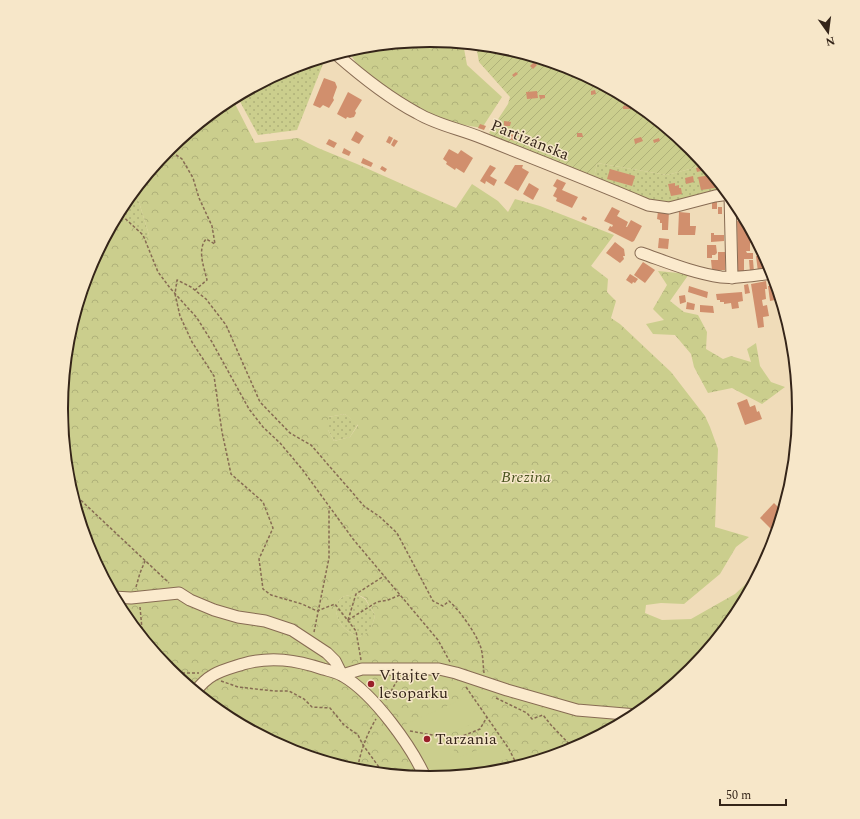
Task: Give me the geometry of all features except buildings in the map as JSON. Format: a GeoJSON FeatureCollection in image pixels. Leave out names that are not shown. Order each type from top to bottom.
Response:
{"type":"FeatureCollection","features":[{"type":"Feature","properties":{"kind":"street","name":"Partizánska"},"geometry":{"type":"LineString","coordinates":[[341,58],[368,82],[417,114],[440,125],[479,137],[531,157],[648,205],[669,208],[722,195]]}},
{"type":"Feature","properties":{"kind":"street","name":"Partizánska"},"geometry":{"type":"LineString","coordinates":[[729,206],[732,278]]}},
{"type":"Feature","properties":{"kind":"street"},"geometry":{"type":"LineString","coordinates":[[641,253],[710,275],[732,278],[766,274]]}},
{"type":"Feature","properties":{"kind":"street"},"geometry":{"type":"LineString","coordinates":[[120,597],[135,598],[179,593],[190,600],[214,610],[238,617],[265,621],[292,630],[316,644],[327,653],[335,661],[342,675]]}},
{"type":"Feature","properties":{"kind":"street"},"geometry":{"type":"LineString","coordinates":[[309,664],[316,644]]}},
{"type":"Feature","properties":{"kind":"street"},"geometry":{"type":"LineString","coordinates":[[198,688],[208,677],[224,670],[252,662],[278,659],[309,664],[342,675],[352,681],[368,696],[396,729],[421,766],[423,772]]}},
{"type":"Feature","properties":{"kind":"street"},"geometry":{"type":"LineString","coordinates":[[342,675],[362,669],[431,669],[456,673],[577,710],[626,714]]}},
{"type":"Feature","properties":{"kind":"path"},"geometry":{"type":"LineString","coordinates":[[174,153],[182,159],[193,178],[199,198],[212,226],[215,244],[206,239],[204,242],[201,257],[206,280],[195,290]]}},
{"type":"Feature","properties":{"kind":"path"},"geometry":{"type":"LineString","coordinates":[[124,216],[143,235],[158,272],[175,294],[197,318],[249,409],[263,427],[280,443],[302,469],[353,539],[438,640],[456,673],[509,749],[515,762]]}},
{"type":"Feature","properties":{"kind":"path"},"geometry":{"type":"LineString","coordinates":[[362,669],[356,631],[335,604],[318,611],[271,594],[263,589],[259,559],[273,528],[263,502],[231,474],[222,432],[214,376],[192,342],[180,316],[175,294],[177,280],[195,290],[206,299],[226,325],[260,402],[290,433],[311,445],[364,506],[380,517],[397,533],[433,601],[443,606],[449,601],[454,606],[474,634],[481,648],[485,683]]}},
{"type":"Feature","properties":{"kind":"path"},"geometry":{"type":"LineString","coordinates":[[79,498],[179,593]]}},
{"type":"Feature","properties":{"kind":"path"},"geometry":{"type":"LineString","coordinates":[[316,644],[313,635],[328,558],[329,507]]}},
{"type":"Feature","properties":{"kind":"path"},"geometry":{"type":"LineString","coordinates":[[141,628],[135,598],[136,587],[145,560]]}},
{"type":"Feature","properties":{"kind":"path"},"geometry":{"type":"LineString","coordinates":[[348,620],[356,594],[384,576]]}},
{"type":"Feature","properties":{"kind":"path"},"geometry":{"type":"LineString","coordinates":[[348,620],[377,602],[388,600],[400,595]]}},
{"type":"Feature","properties":{"kind":"path"},"geometry":{"type":"LineString","coordinates":[[182,673],[198,674],[238,687],[274,692],[290,691],[304,699],[312,707],[330,708],[344,725],[358,735],[363,745],[380,769]]}},
{"type":"Feature","properties":{"kind":"path"},"geometry":{"type":"LineString","coordinates":[[495,697],[527,713],[532,719],[542,715],[569,744]]}},
{"type":"Feature","properties":{"kind":"path"},"geometry":{"type":"LineString","coordinates":[[396,729],[455,739],[480,729],[487,717]]}},
{"type":"Feature","properties":{"kind":"green space"},"geometry":{"type":"Polygon","coordinates":[[[430,47],[464,49],[467,65],[502,97],[482,128],[440,121],[363,74],[351,56],[383,50],[430,47]]]}},
{"type":"Feature","properties":{"kind":"green space"},"geometry":{"type":"Polygon","coordinates":[[[477,50],[524,59],[547,66],[590,84],[631,108],[651,122],[699,166],[667,175],[597,163],[594,178],[494,137],[489,133],[508,104],[510,97],[479,62],[477,50]]]}},
{"type":"Feature","properties":{"kind":"green space"},"geometry":{"type":"Polygon","coordinates":[[[322,63],[297,130],[258,135],[240,101],[270,84],[322,63]]]}},
{"type":"Feature","properties":{"kind":"green space","name":"Brezina"},"geometry":{"type":"Polygon","coordinates":[[[235,104],[255,143],[298,138],[456,208],[472,184],[498,201],[508,212],[515,199],[540,206],[614,235],[591,266],[608,279],[607,292],[616,301],[611,318],[620,324],[671,372],[705,416],[718,449],[715,527],[749,537],[736,547],[720,574],[684,604],[661,603],[646,605],[645,613],[662,620],[691,619],[735,594],[749,581],[744,591],[718,630],[703,649],[651,697],[631,711],[590,735],[547,753],[524,760],[477,769],[454,771],[430,772],[383,769],[336,760],[313,753],[270,735],[249,723],[209,697],[191,682],[157,649],[142,630],[116,591],[95,548],[74,480],[68,433],[68,386],[74,339],[87,293],[105,249],[122,218],[143,237],[149,235],[137,196],[157,170],[191,137],[209,122],[235,104]],[[345,414],[328,417],[328,430],[334,441],[350,437],[358,425],[345,414]],[[356,594],[346,596],[338,601],[336,607],[339,621],[349,632],[359,637],[366,633],[370,628],[375,615],[365,598],[356,594]]]}},
{"type":"Feature","properties":{"kind":"green space"},"geometry":{"type":"Polygon","coordinates":[[[597,163],[667,175],[699,166],[719,190],[682,200],[668,202],[641,196],[594,178],[597,163]]]}},
{"type":"Feature","properties":{"kind":"green space"},"geometry":{"type":"Polygon","coordinates":[[[137,196],[149,235],[143,238],[122,218],[137,196]]]}},
{"type":"Feature","properties":{"kind":"green space"},"geometry":{"type":"Polygon","coordinates":[[[658,271],[689,274],[670,301],[684,312],[698,315],[707,332],[706,349],[723,359],[731,356],[751,362],[747,349],[756,343],[760,366],[771,382],[785,387],[762,404],[732,388],[708,393],[694,367],[691,354],[675,335],[653,334],[646,324],[664,320],[653,309],[667,285],[658,271]]]}},
{"type":"Feature","properties":{"kind":"green space"},"geometry":{"type":"Polygon","coordinates":[[[345,414],[358,424],[350,437],[334,441],[328,430],[328,417],[345,414]]]}},
{"type":"Feature","properties":{"kind":"green space"},"geometry":{"type":"Polygon","coordinates":[[[356,594],[365,599],[375,615],[370,629],[366,634],[359,637],[349,632],[343,626],[339,621],[336,611],[338,601],[341,598],[356,594]]]}},
{"type":"Feature","properties":{"kind":"green space","name":"Tarzania"},"geometry":{"type":"Polygon","coordinates":[[[467,697],[483,719],[445,736],[458,757],[497,743],[507,759],[476,769],[430,772],[399,727],[467,697]]]}},
{"type":"Feature","properties":{"kind":"place","name":"Vitajte v lesoparku"},"geometry":{"type":"Point","coordinates":[371,684]}},
{"type":"Feature","properties":{"kind":"place","name":"Tarzania"},"geometry":{"type":"Point","coordinates":[427,739]}}]}
